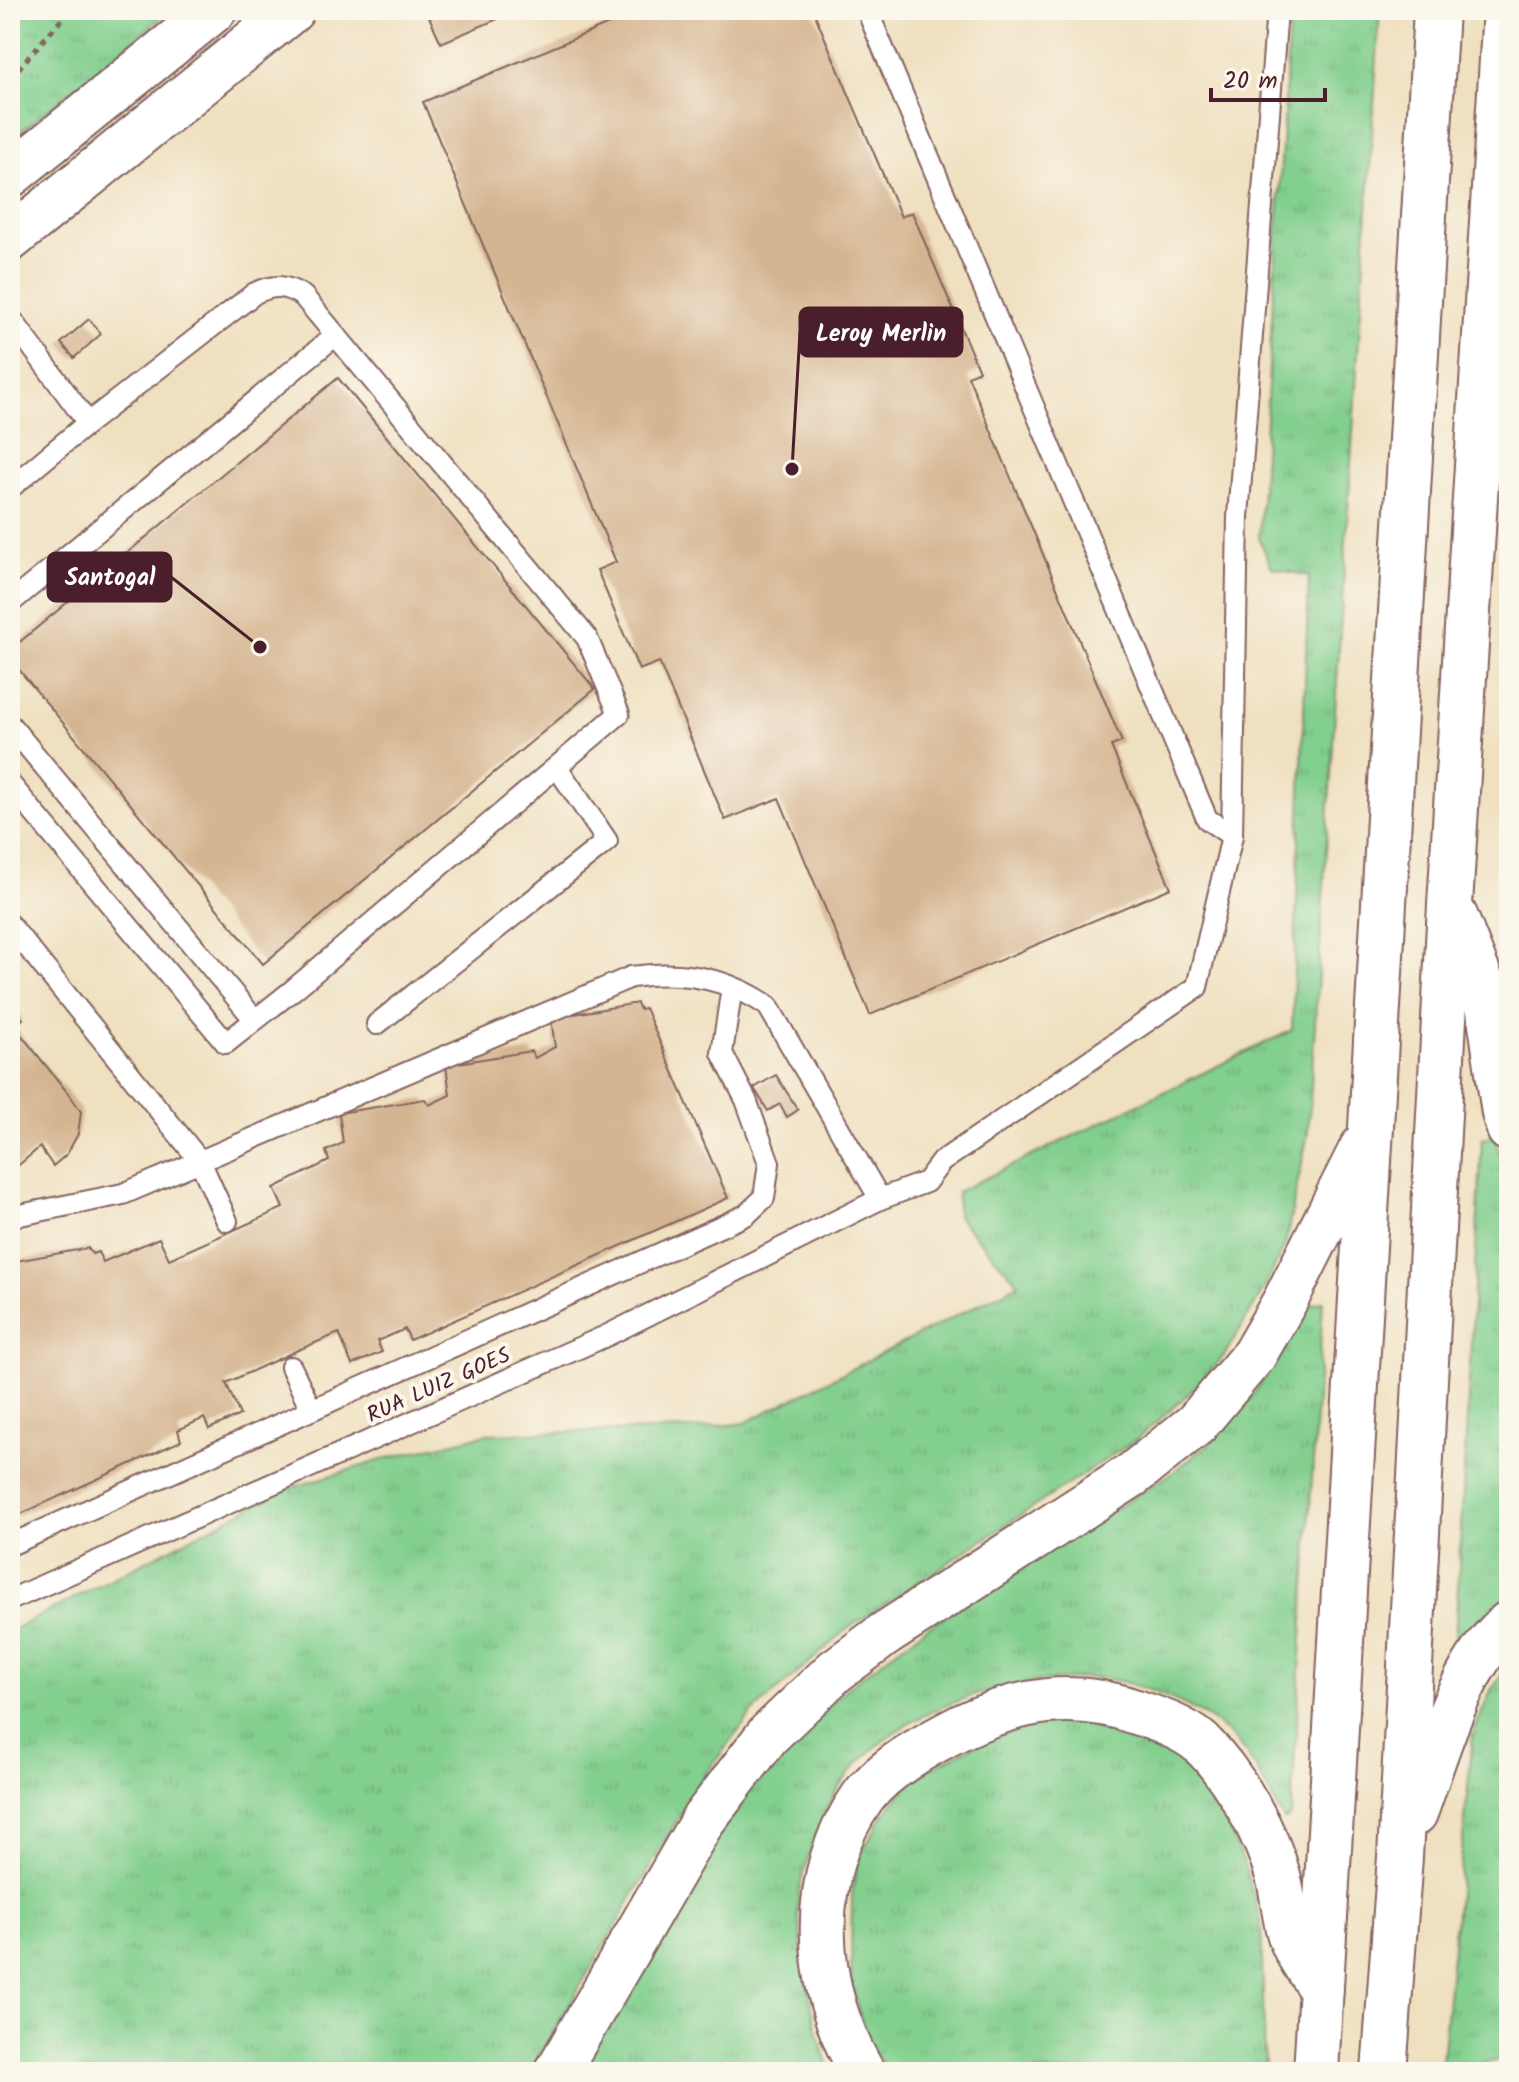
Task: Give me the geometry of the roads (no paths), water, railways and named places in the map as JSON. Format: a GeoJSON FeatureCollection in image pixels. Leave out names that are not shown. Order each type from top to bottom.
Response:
{"type":"FeatureCollection","features":[{"type":"Feature","properties":{"kind":"main road"},"geometry":{"type":"LineString","coordinates":[[10,175],[214,10]]}},
{"type":"Feature","properties":{"kind":"main road"},"geometry":{"type":"LineString","coordinates":[[10,239],[292,10]]}},
{"type":"Feature","properties":{"kind":"main road"},"geometry":{"type":"LineString","coordinates":[[1316,2072],[1436,10]]}},
{"type":"Feature","properties":{"kind":"main road"},"geometry":{"type":"LineString","coordinates":[[1384,2072],[1400,1857],[1450,905],[1505,10]]}},
{"type":"Feature","properties":{"kind":"main road"},"geometry":{"type":"LineString","coordinates":[[1450,905],[1487,996],[1509,1129]]}},
{"type":"Feature","properties":{"kind":"main road"},"geometry":{"type":"LineString","coordinates":[[557,2072],[703,1820],[768,1735],[835,1671],[885,1634],[1132,1475],[1196,1424],[1254,1355],[1285,1301],[1369,1135]]}},
{"type":"Feature","properties":{"kind":"main road"},"geometry":{"type":"LineString","coordinates":[[1400,1857],[1456,1703],[1479,1659],[1509,1623]]}},
{"type":"Feature","properties":{"kind":"main road"},"geometry":{"type":"LineString","coordinates":[[862,2072],[848,2047],[831,2002],[823,1958],[823,1914],[828,1868],[849,1821],[864,1795],[902,1760],[993,1712],[1035,1702],[1073,1698],[1113,1703],[1163,1721],[1200,1742],[1252,1813],[1278,1877],[1289,1935],[1321,1990]]}},
{"type":"Feature","properties":{"kind":"lane"},"geometry":{"type":"LineString","coordinates":[[867,10],[1207,819],[1232,836]]}},
{"type":"Feature","properties":{"kind":"lane","name":"RUA LUIZ GOES"},"geometry":{"type":"LineString","coordinates":[[10,1600],[608,1335],[880,1199],[926,1182],[941,1162],[1197,987],[1232,836],[1238,517],[1277,10]]}},
{"type":"Feature","properties":{"kind":"lane"},"geometry":{"type":"LineString","coordinates":[[10,488],[255,293],[273,285],[288,287],[303,296],[587,638],[619,714],[226,1043],[10,784]]}},
{"type":"Feature","properties":{"kind":"lane"},"geometry":{"type":"LineString","coordinates":[[10,317],[88,423]]}},
{"type":"Feature","properties":{"kind":"lane"},"geometry":{"type":"LineString","coordinates":[[10,603],[336,335]]}},
{"type":"Feature","properties":{"kind":"lane"},"geometry":{"type":"LineString","coordinates":[[10,725],[255,1020]]}},
{"type":"Feature","properties":{"kind":"lane"},"geometry":{"type":"LineString","coordinates":[[377,1024],[607,841],[557,767]]}},
{"type":"Feature","properties":{"kind":"lane"},"geometry":{"type":"LineString","coordinates":[[10,925],[200,1161],[227,1221]]}},
{"type":"Feature","properties":{"kind":"lane"},"geometry":{"type":"LineString","coordinates":[[10,1217],[123,1194],[631,977],[664,972],[707,979],[732,987],[751,994],[768,1006],[880,1199]]}},
{"type":"Feature","properties":{"kind":"lane"},"geometry":{"type":"LineString","coordinates":[[10,1545],[746,1215],[764,1198],[769,1163],[746,1100],[722,1053],[732,987]]}},
{"type":"Feature","properties":{"kind":"lane"},"geometry":{"type":"LineString","coordinates":[[291,1367],[311,1409]]}},
{"type":"Feature","properties":{"kind":"place","name":"Leroy Merlin"},"geometry":{"type":"Point","coordinates":[792,469]}},
{"type":"Feature","properties":{"kind":"place","name":"Santogal"},"geometry":{"type":"Point","coordinates":[260,647]}}]}
